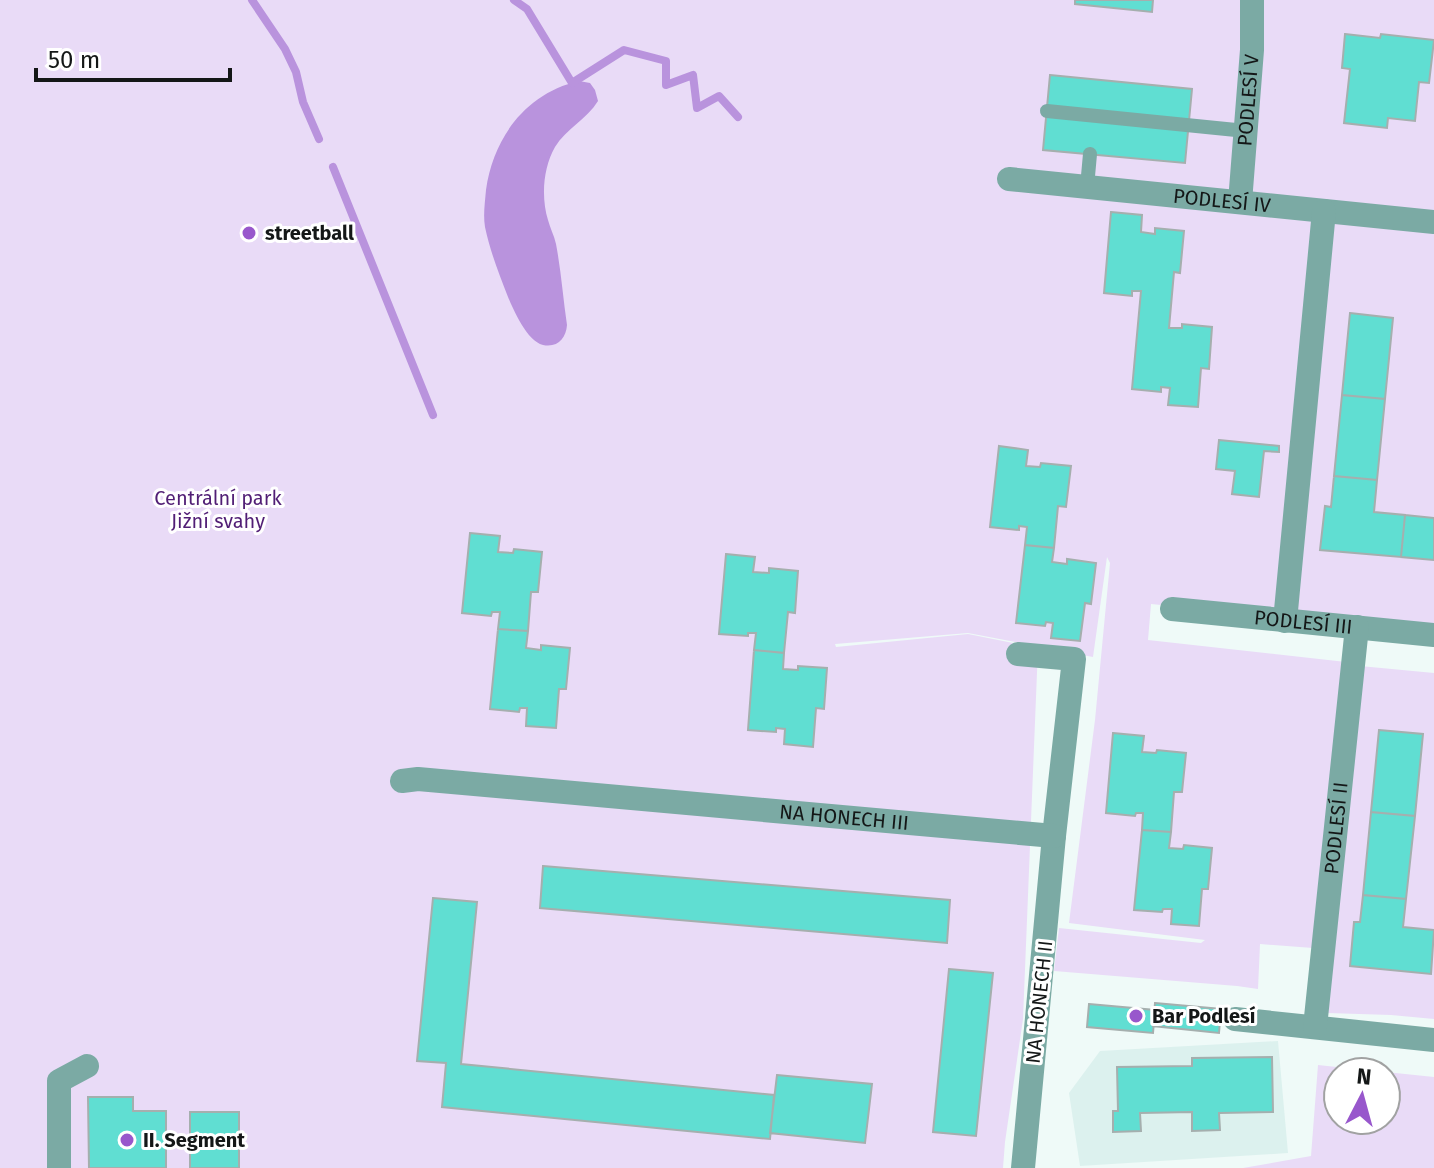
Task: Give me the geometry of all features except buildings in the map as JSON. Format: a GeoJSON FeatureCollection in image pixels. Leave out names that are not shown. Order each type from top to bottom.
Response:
{"type":"FeatureCollection","features":[{"type":"Feature","properties":{"kind":"street","name":"PODLESÍ V"},"geometry":{"type":"LineString","coordinates":[[1240,202],[1252,50],[1252,0]]}},
{"type":"Feature","properties":{"kind":"street","name":"PODLESÍ IV"},"geometry":{"type":"LineString","coordinates":[[1009,179],[1434,222]]}},
{"type":"Feature","properties":{"kind":"street"},"geometry":{"type":"LineString","coordinates":[[1285,621],[1324,211]]}},
{"type":"Feature","properties":{"kind":"street","name":"PODLESÍ III"},"geometry":{"type":"LineString","coordinates":[[1172,609],[1434,635]]}},
{"type":"Feature","properties":{"kind":"street","name":"PODLESÍ II"},"geometry":{"type":"LineString","coordinates":[[1315,1027],[1357,627]]}},
{"type":"Feature","properties":{"kind":"street"},"geometry":{"type":"LineString","coordinates":[[1018,654],[1074,659],[1054,836]]}},
{"type":"Feature","properties":{"kind":"street","name":"NA HONECH III"},"geometry":{"type":"LineString","coordinates":[[402,781],[418,779],[1054,836]]}},
{"type":"Feature","properties":{"kind":"street","name":"NA HONECH II"},"geometry":{"type":"LineString","coordinates":[[1023,1168],[1054,836]]}},
{"type":"Feature","properties":{"kind":"street"},"geometry":{"type":"LineString","coordinates":[[1235,1019],[1434,1040]]}},
{"type":"Feature","properties":{"kind":"street"},"geometry":{"type":"LineString","coordinates":[[59,1168],[59,1081],[87,1066]]}},
{"type":"Feature","properties":{"kind":"lane"},"geometry":{"type":"LineString","coordinates":[[1047,111],[1246,131]]}},
{"type":"Feature","properties":{"kind":"lane"},"geometry":{"type":"LineString","coordinates":[[1087,187],[1090,154]]}},
{"type":"Feature","properties":{"kind":"shaded area"},"geometry":{"type":"Polygon","coordinates":[[[579,81],[590,83],[598,101],[555,147],[546,173],[544,202],[556,244],[567,325],[560,341],[543,345],[532,338],[522,325],[498,271],[485,227],[486,190],[496,153],[515,120],[543,96],[579,81]]]}},
{"type":"Feature","properties":{"kind":"shaded area"},"geometry":{"type":"Polygon","coordinates":[[[1278,1041],[1288,1153],[1080,1166],[1069,1093],[1100,1051],[1278,1041]]]}},
{"type":"Feature","properties":{"kind":"green space","name":"Centrální park Jižní svahy"},"geometry":{"type":"Polygon","coordinates":[[[0,0],[1434,0],[1434,632],[1151,604],[1148,640],[1346,662],[1313,948],[1260,944],[1258,989],[1054,971],[1059,928],[1201,943],[1205,940],[1069,923],[1095,720],[1110,563],[1107,557],[1093,657],[968,633],[835,644],[836,647],[968,634],[1038,648],[1023,1019],[1003,1168],[0,1168],[0,0]]]}},
{"type":"Feature","properties":{"kind":"green space"},"geometry":{"type":"Polygon","coordinates":[[[1360,666],[1434,673],[1434,1019],[1327,1013],[1360,666]]]}},
{"type":"Feature","properties":{"kind":"green space"},"geometry":{"type":"Polygon","coordinates":[[[1318,1065],[1322,1065],[1322,1136],[1402,1136],[1402,1074],[1434,1077],[1434,1168],[1243,1168],[1311,1156],[1318,1065]]]}},
{"type":"Feature","properties":{"kind":"waterway"},"geometry":{"type":"LineString","coordinates":[[252,0],[285,49],[319,139]]}},
{"type":"Feature","properties":{"kind":"waterway"},"geometry":{"type":"LineString","coordinates":[[514,0],[527,9],[572,83],[624,50],[666,61],[666,85],[693,75],[697,108],[719,96],[738,117]]}},
{"type":"Feature","properties":{"kind":"waterway"},"geometry":{"type":"LineString","coordinates":[[333,167],[433,415]]}},
{"type":"Feature","properties":{"kind":"place","name":"streetball"},"geometry":{"type":"Point","coordinates":[249,233]}},
{"type":"Feature","properties":{"kind":"place","name":"Bar Podlesí"},"geometry":{"type":"Point","coordinates":[1136,1016]}},
{"type":"Feature","properties":{"kind":"place","name":"II. Segment"},"geometry":{"type":"Point","coordinates":[127,1140]}}]}
